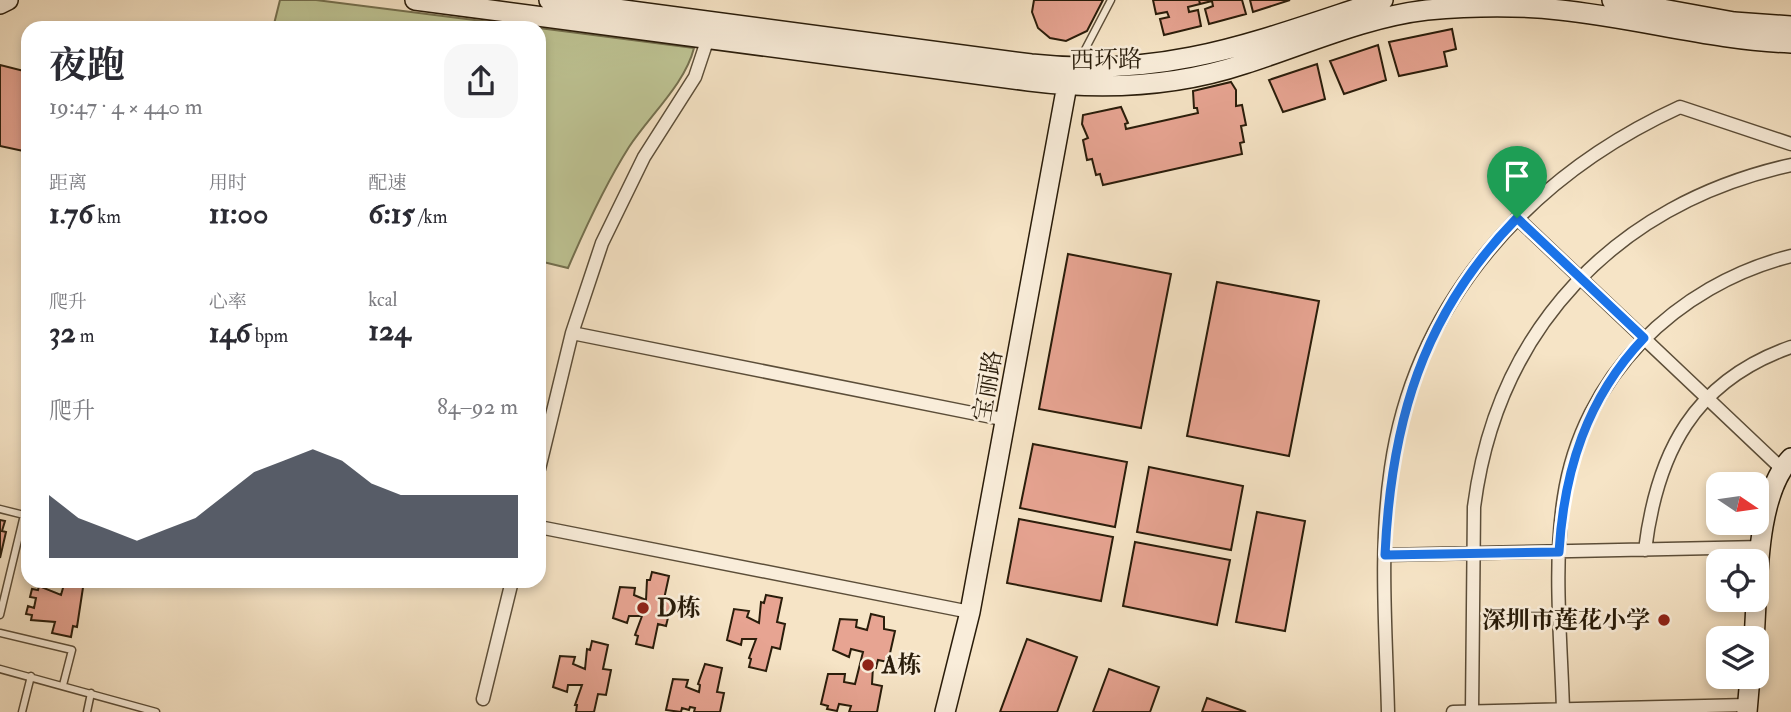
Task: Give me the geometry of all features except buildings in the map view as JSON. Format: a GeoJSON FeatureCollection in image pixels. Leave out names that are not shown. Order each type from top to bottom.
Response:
{"type":"FeatureCollection","features":[{"type":"Feature","properties":{"kind":"main road"},"geometry":{"type":"LineString","coordinates":[[0,4],[8,0]]}},
{"type":"Feature","properties":{"kind":"main road","name":"西环路"},"geometry":{"type":"LineString","coordinates":[[415,0],[710,30],[1071,77],[1121,86],[1182,79],[1242,65],[1392,16],[1458,8],[1560,10],[1722,38],[1791,43]]}},
{"type":"Feature","properties":{"kind":"main road","name":"西环路"},"geometry":{"type":"LineString","coordinates":[[549,0],[710,30]]}},
{"type":"Feature","properties":{"kind":"main road","name":"西环路"},"geometry":{"type":"LineString","coordinates":[[1071,77],[1208,56],[1383,0]]}},
{"type":"Feature","properties":{"kind":"main road"},"geometry":{"type":"LineString","coordinates":[[1612,0],[1734,22],[1791,26]]}},
{"type":"Feature","properties":{"kind":"main road","name":"宝丽路"},"geometry":{"type":"LineString","coordinates":[[945,712],[970,612],[1071,77]]}},
{"type":"Feature","properties":{"kind":"main road"},"geometry":{"type":"LineString","coordinates":[[1755,626],[1768,499],[1786,463]]}},
{"type":"Feature","properties":{"kind":"main road"},"geometry":{"type":"LineString","coordinates":[[1747,709],[1749,689]]}},
{"type":"Feature","properties":{"kind":"street"},"geometry":{"type":"LineString","coordinates":[[546,439],[586,288],[643,157],[695,77],[710,30]]}},
{"type":"Feature","properties":{"kind":"street"},"geometry":{"type":"LineString","coordinates":[[1388,712],[1385,555],[1391,465],[1414,381],[1452,302],[1476,266],[1517,218],[1567,172],[1602,147],[1680,107],[1791,144]]}},
{"type":"Feature","properties":{"kind":"street"},"geometry":{"type":"LineString","coordinates":[[1472,712],[1478,480],[1496,411],[1527,347],[1547,318],[1581,278],[1620,242],[1680,203],[1745,176],[1791,165]]}},
{"type":"Feature","properties":{"kind":"street"},"geometry":{"type":"LineString","coordinates":[[1517,218],[1708,398],[1786,463]]}},
{"type":"Feature","properties":{"kind":"street"},"geometry":{"type":"LineString","coordinates":[[1563,710],[1559,552],[1564,495],[1578,442],[1602,393],[1644,338],[1674,311],[1720,281],[1791,256]]}},
{"type":"Feature","properties":{"kind":"street"},"geometry":{"type":"LineString","coordinates":[[572,333],[1007,420]]}},
{"type":"Feature","properties":{"kind":"street"},"geometry":{"type":"LineString","coordinates":[[1645,550],[1650,510],[1660,473],[1677,438],[1708,398],[1743,369],[1791,347]]}},
{"type":"Feature","properties":{"kind":"street"},"geometry":{"type":"LineString","coordinates":[[546,528],[970,612]]}},
{"type":"Feature","properties":{"kind":"street"},"geometry":{"type":"LineString","coordinates":[[1385,555],[1762,547]]}},
{"type":"Feature","properties":{"kind":"street"},"geometry":{"type":"LineString","coordinates":[[483,699],[510,588]]}},
{"type":"Feature","properties":{"kind":"street"},"geometry":{"type":"LineString","coordinates":[[1453,712],[1747,709]]}},
{"type":"Feature","properties":{"kind":"lane"},"geometry":{"type":"LineString","coordinates":[[1071,77],[1111,0]]}},
{"type":"Feature","properties":{"kind":"lane"},"geometry":{"type":"LineString","coordinates":[[0,509],[21,514]]}},
{"type":"Feature","properties":{"kind":"lane"},"geometry":{"type":"LineString","coordinates":[[0,615],[21,528]]}},
{"type":"Feature","properties":{"kind":"lane"},"geometry":{"type":"LineString","coordinates":[[0,633],[72,650],[63,685]]}},
{"type":"Feature","properties":{"kind":"lane"},"geometry":{"type":"LineString","coordinates":[[0,668],[153,712]]}},
{"type":"Feature","properties":{"kind":"lane"},"geometry":{"type":"LineString","coordinates":[[22,712],[30,676]]}},
{"type":"Feature","properties":{"kind":"lane"},"geometry":{"type":"LineString","coordinates":[[87,712],[91,693]]}},
{"type":"Feature","properties":{"kind":"green space"},"geometry":{"type":"Polygon","coordinates":[[[280,0],[316,0],[482,21],[275,21],[280,0]]]}},
{"type":"Feature","properties":{"kind":"green space"},"geometry":{"type":"Polygon","coordinates":[[[546,29],[694,48],[675,87],[620,161],[568,268],[546,263],[546,29]]]}},
{"type":"Feature","properties":{"kind":"place","name":"D栋"},"geometry":{"type":"Point","coordinates":[643,608]}},
{"type":"Feature","properties":{"kind":"place","name":"深圳市莲花小学"},"geometry":{"type":"Point","coordinates":[1664,620]}},
{"type":"Feature","properties":{"kind":"place","name":"A栋"},"geometry":{"type":"Point","coordinates":[868,665]}},
{"type":"Feature","properties":{"kind":"route"},"geometry":{"type":"LineString","coordinates":[[1517,218],[1644,338],[1602,393],[1578,442],[1564,495],[1559,552],[1385,555],[1391,465],[1414,381],[1431,340],[1452,302],[1476,266],[1517,218]]}}]}
